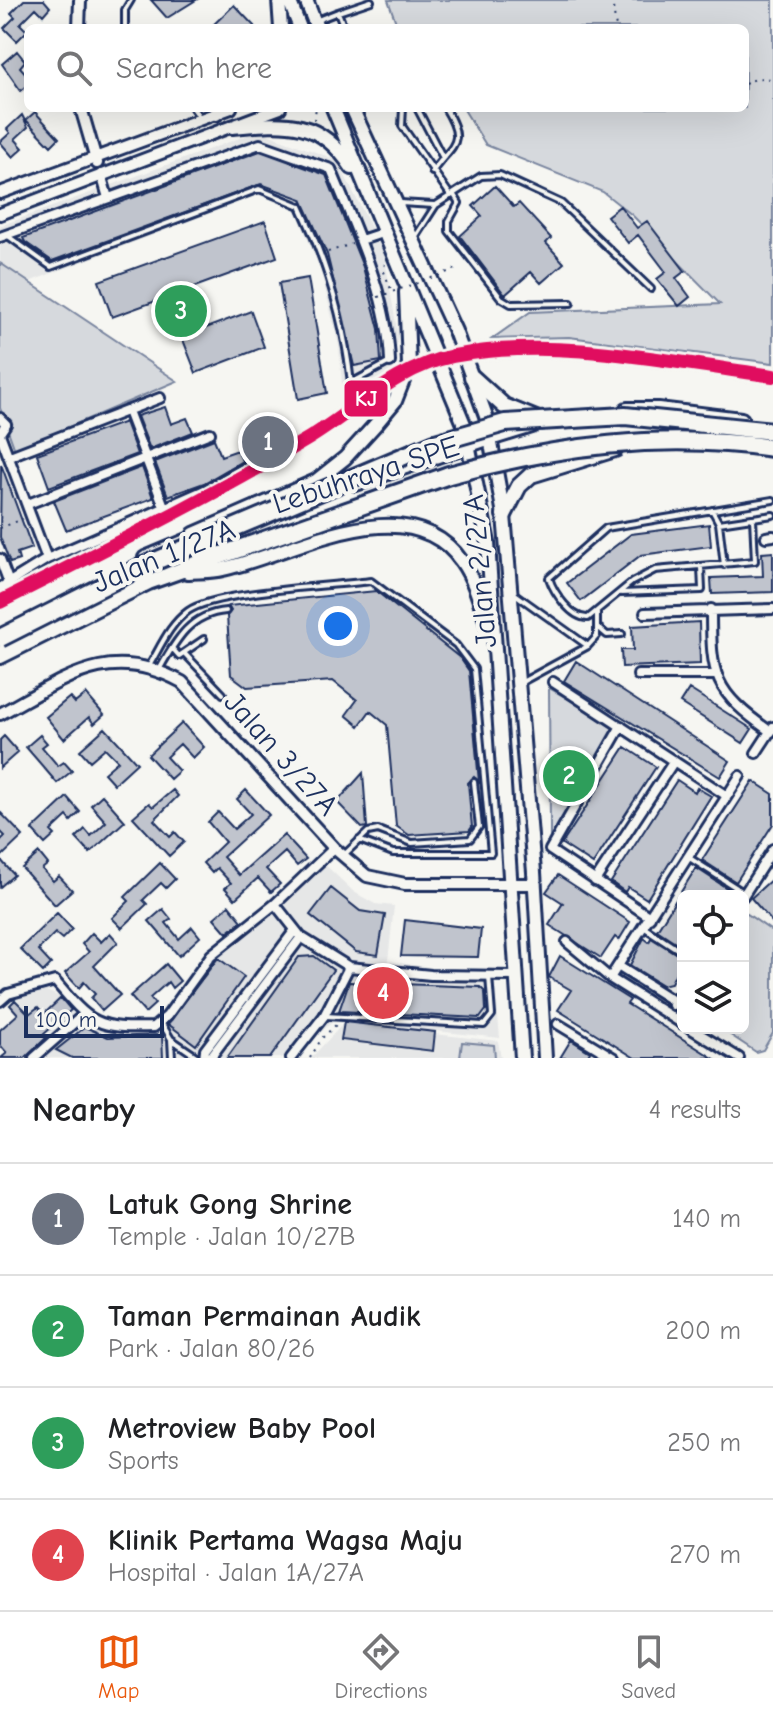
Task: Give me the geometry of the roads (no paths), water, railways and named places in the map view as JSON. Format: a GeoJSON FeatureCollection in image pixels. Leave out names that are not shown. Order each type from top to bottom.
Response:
{"type":"FeatureCollection","features":[{"type":"Feature","properties":{"kind":"highway","name":"Lebuhraya SPE"},"geometry":{"type":"LineString","coordinates":[[0,636],[139,568],[435,443],[505,423],[625,416],[773,431]]}},
{"type":"Feature","properties":{"kind":"highway","name":"Lebuhraya SPE"},"geometry":{"type":"LineString","coordinates":[[0,655],[148,581],[487,465],[587,445],[623,442],[701,440],[773,450]]}},
{"type":"Feature","properties":{"kind":"main road"},"geometry":{"type":"LineString","coordinates":[[279,0],[281,24]]}},
{"type":"Feature","properties":{"kind":"main road"},"geometry":{"type":"LineString","coordinates":[[289,0],[298,24]]}},
{"type":"Feature","properties":{"kind":"main road"},"geometry":{"type":"LineString","coordinates":[[306,0],[316,24]]}},
{"type":"Feature","properties":{"kind":"main road","name":"Jalan 2/27A"},"geometry":{"type":"LineString","coordinates":[[335,112],[405,275],[469,445],[475,469],[488,543],[522,1058]]}},
{"type":"Feature","properties":{"kind":"main road","name":"Jalan 2/27A"},"geometry":{"type":"LineString","coordinates":[[354,112],[414,240],[472,377],[490,438],[504,515],[545,1058]]}},
{"type":"Feature","properties":{"kind":"main road"},"geometry":{"type":"LineString","coordinates":[[232,127],[286,123],[310,128],[328,138],[341,151],[368,195]]}},
{"type":"Feature","properties":{"kind":"main road"},"geometry":{"type":"LineString","coordinates":[[177,543],[316,481],[345,458],[375,425],[395,401],[409,365],[405,275]]}},
{"type":"Feature","properties":{"kind":"main road"},"geometry":{"type":"LineString","coordinates":[[472,377],[504,406],[541,422]]}},
{"type":"Feature","properties":{"kind":"main road","name":"Jalan 1/27A"},"geometry":{"type":"LineString","coordinates":[[0,636],[177,543],[541,422],[587,411],[658,410],[773,424]]}},
{"type":"Feature","properties":{"kind":"main road"},"geometry":{"type":"LineString","coordinates":[[504,515],[519,486],[531,475],[662,435]]}},
{"type":"Feature","properties":{"kind":"main road","name":"Jalan 1/27A"},"geometry":{"type":"LineString","coordinates":[[0,662],[133,592],[495,463],[583,440],[662,435],[773,450]]}},
{"type":"Feature","properties":{"kind":"main road"},"geometry":{"type":"LineString","coordinates":[[448,452],[456,460],[453,476]]}},
{"type":"Feature","properties":{"kind":"main road"},"geometry":{"type":"LineString","coordinates":[[187,572],[223,569],[376,525],[404,526],[435,538],[460,558],[473,579],[494,644]]}},
{"type":"Feature","properties":{"kind":"street"},"geometry":{"type":"LineString","coordinates":[[79,24],[80,0]]}},
{"type":"Feature","properties":{"kind":"street"},"geometry":{"type":"LineString","coordinates":[[82,112],[108,198]]}},
{"type":"Feature","properties":{"kind":"street"},"geometry":{"type":"LineString","coordinates":[[0,193],[96,160],[218,112]]}},
{"type":"Feature","properties":{"kind":"street"},"geometry":{"type":"LineString","coordinates":[[0,214],[270,112]]}},
{"type":"Feature","properties":{"kind":"street"},"geometry":{"type":"LineString","coordinates":[[3,236],[260,144],[331,169],[361,240],[389,337],[390,362]]}},
{"type":"Feature","properties":{"kind":"street"},"geometry":{"type":"LineString","coordinates":[[361,240],[385,232]]}},
{"type":"Feature","properties":{"kind":"street"},"geometry":{"type":"LineString","coordinates":[[10,456],[160,398]]}},
{"type":"Feature","properties":{"kind":"street"},"geometry":{"type":"LineString","coordinates":[[128,411],[165,509]]}},
{"type":"Feature","properties":{"kind":"street"},"geometry":{"type":"LineString","coordinates":[[0,418],[6,424],[1,434],[47,559]]}},
{"type":"Feature","properties":{"kind":"street"},"geometry":{"type":"LineString","coordinates":[[28,504],[210,433]]}},
{"type":"Feature","properties":{"kind":"street"},"geometry":{"type":"LineString","coordinates":[[0,588],[47,559],[165,509],[246,470],[252,464]]}},
{"type":"Feature","properties":{"kind":"street"},"geometry":{"type":"LineString","coordinates":[[0,559],[9,583]]}},
{"type":"Feature","properties":{"kind":"street"},"geometry":{"type":"LineString","coordinates":[[711,609],[714,675],[736,707],[772,729],[756,753]]}},
{"type":"Feature","properties":{"kind":"street"},"geometry":{"type":"LineString","coordinates":[[645,613],[773,609]]}},
{"type":"Feature","properties":{"kind":"street"},"geometry":{"type":"LineString","coordinates":[[0,714],[88,668],[108,663],[154,668]]}},
{"type":"Feature","properties":{"kind":"street","name":"Jalan 3/27A"},"geometry":{"type":"LineString","coordinates":[[154,668],[182,682],[338,852],[367,876],[384,880],[532,884]]}},
{"type":"Feature","properties":{"kind":"street"},"geometry":{"type":"LineString","coordinates":[[638,675],[714,675]]}},
{"type":"Feature","properties":{"kind":"street"},"geometry":{"type":"LineString","coordinates":[[553,682],[727,796]]}},
{"type":"Feature","properties":{"kind":"street"},"geometry":{"type":"LineString","coordinates":[[621,726],[550,850],[650,917]]}},
{"type":"Feature","properties":{"kind":"street"},"geometry":{"type":"LineString","coordinates":[[595,881],[674,761]]}},
{"type":"Feature","properties":{"kind":"street"},"geometry":{"type":"LineString","coordinates":[[610,978],[740,776]]}},
{"type":"Feature","properties":{"kind":"street"},"geometry":{"type":"LineString","coordinates":[[747,890],[773,849]]}},
{"type":"Feature","properties":{"kind":"street"},"geometry":{"type":"LineString","coordinates":[[0,1001],[8,994],[55,981],[83,1015],[106,1026],[154,1027],[211,955],[338,852]]}},
{"type":"Feature","properties":{"kind":"street"},"geometry":{"type":"LineString","coordinates":[[275,904],[298,933],[349,967],[431,975],[515,976]]}},
{"type":"Feature","properties":{"kind":"street"},"geometry":{"type":"LineString","coordinates":[[204,1058],[298,933]]}},
{"type":"Feature","properties":{"kind":"street"},"geometry":{"type":"LineString","coordinates":[[567,942],[610,978],[677,1020]]}},
{"type":"Feature","properties":{"kind":"street"},"geometry":{"type":"LineString","coordinates":[[618,966],[675,1002]]}},
{"type":"Feature","properties":{"kind":"street"},"geometry":{"type":"LineString","coordinates":[[291,1058],[324,1016],[349,967]]}},
{"type":"Feature","properties":{"kind":"street"},"geometry":{"type":"LineString","coordinates":[[667,1014],[677,999]]}},
{"type":"Feature","properties":{"kind":"street"},"geometry":{"type":"LineString","coordinates":[[39,1057],[83,1015]]}},
{"type":"Feature","properties":{"kind":"street"},"geometry":{"type":"LineString","coordinates":[[558,1024],[614,1058]]}},
{"type":"Feature","properties":{"kind":"street"},"geometry":{"type":"LineString","coordinates":[[700,1034],[739,1058]]}},
{"type":"Feature","properties":{"kind":"lane"},"geometry":{"type":"LineString","coordinates":[[125,24],[125,10],[131,0]]}},
{"type":"Feature","properties":{"kind":"lane"},"geometry":{"type":"LineString","coordinates":[[316,24],[338,12],[371,1]]}},
{"type":"Feature","properties":{"kind":"lane"},"geometry":{"type":"LineString","coordinates":[[338,12],[342,24]]}},
{"type":"Feature","properties":{"kind":"lane"},"geometry":{"type":"LineString","coordinates":[[196,112],[201,120]]}},
{"type":"Feature","properties":{"kind":"lane"},"geometry":{"type":"LineString","coordinates":[[402,112],[400,121],[432,172],[459,203],[449,221],[449,231],[501,298],[511,304],[571,303]]}},
{"type":"Feature","properties":{"kind":"lane"},"geometry":{"type":"LineString","coordinates":[[419,112],[443,158]]}},
{"type":"Feature","properties":{"kind":"lane"},"geometry":{"type":"LineString","coordinates":[[432,172],[458,145],[459,137],[447,112]]}},
{"type":"Feature","properties":{"kind":"lane"},"geometry":{"type":"LineString","coordinates":[[414,240],[436,205],[489,174],[549,195],[651,289]]}},
{"type":"Feature","properties":{"kind":"lane"},"geometry":{"type":"LineString","coordinates":[[3,236],[51,267],[259,189],[300,206],[323,254],[346,336],[351,383],[390,362]]}},
{"type":"Feature","properties":{"kind":"lane"},"geometry":{"type":"LineString","coordinates":[[395,199],[403,205],[436,205]]}},
{"type":"Feature","properties":{"kind":"lane"},"geometry":{"type":"LineString","coordinates":[[753,518],[755,561],[655,570],[582,619],[552,587],[549,578],[554,570],[606,528],[773,500]]}},
{"type":"Feature","properties":{"kind":"lane"},"geometry":{"type":"LineString","coordinates":[[711,509],[719,523],[724,565]]}},
{"type":"Feature","properties":{"kind":"lane"},"geometry":{"type":"LineString","coordinates":[[719,523],[773,515]]}},
{"type":"Feature","properties":{"kind":"lane"},"geometry":{"type":"LineString","coordinates":[[618,593],[702,590],[701,567]]}},
{"type":"Feature","properties":{"kind":"lane"},"geometry":{"type":"LineString","coordinates":[[154,668],[172,625],[191,609],[238,597],[371,581],[456,645],[474,669],[491,853],[393,853],[359,840]]}},
{"type":"Feature","properties":{"kind":"lane"},"geometry":{"type":"LineString","coordinates":[[510,591],[588,646]]}},
{"type":"Feature","properties":{"kind":"lane"},"geometry":{"type":"LineString","coordinates":[[154,668],[201,615],[226,611]]}},
{"type":"Feature","properties":{"kind":"lane"},"geometry":{"type":"LineString","coordinates":[[517,686],[588,646],[599,627],[597,611]]}},
{"type":"Feature","properties":{"kind":"lane"},"geometry":{"type":"LineString","coordinates":[[599,627],[607,635],[622,634]]}},
{"type":"Feature","properties":{"kind":"lane"},"geometry":{"type":"LineString","coordinates":[[172,648],[179,656],[204,639]]}},
{"type":"Feature","properties":{"kind":"lane"},"geometry":{"type":"LineString","coordinates":[[185,654],[223,694]]}},
{"type":"Feature","properties":{"kind":"lane"},"geometry":{"type":"LineString","coordinates":[[338,852],[368,832],[378,830],[412,843],[470,839],[479,827],[474,782]]}},
{"type":"Feature","properties":{"kind":"lane"},"geometry":{"type":"LineString","coordinates":[[688,857],[737,890]]}},
{"type":"Feature","properties":{"kind":"lane"},"geometry":{"type":"LineString","coordinates":[[643,927],[677,949]]}},
{"type":"Feature","properties":{"kind":"lane"},"geometry":{"type":"LineString","coordinates":[[324,1016],[484,1025],[492,1015],[489,976]]}},
{"type":"Feature","properties":{"kind":"lane"},"geometry":{"type":"LineString","coordinates":[[160,1022],[171,1039],[204,1058]]}},
{"type":"Feature","properties":{"kind":"lane"},"geometry":{"type":"LineString","coordinates":[[171,1039],[172,1058]]}},
{"type":"Feature","properties":{"kind":"place","name":"Metroview Baby Pool"},"geometry":{"type":"Point","coordinates":[181,311]}},
{"type":"Feature","properties":{"kind":"place","name":"Latuk Gong Shrine"},"geometry":{"type":"Point","coordinates":[268,442]}},
{"type":"Feature","properties":{"kind":"place","name":"Taman Permainan Audik"},"geometry":{"type":"Point","coordinates":[569,776]}},
{"type":"Feature","properties":{"kind":"place","name":"Klinik Pertama Wagsa Maju"},"geometry":{"type":"Point","coordinates":[383,993]}}]}
